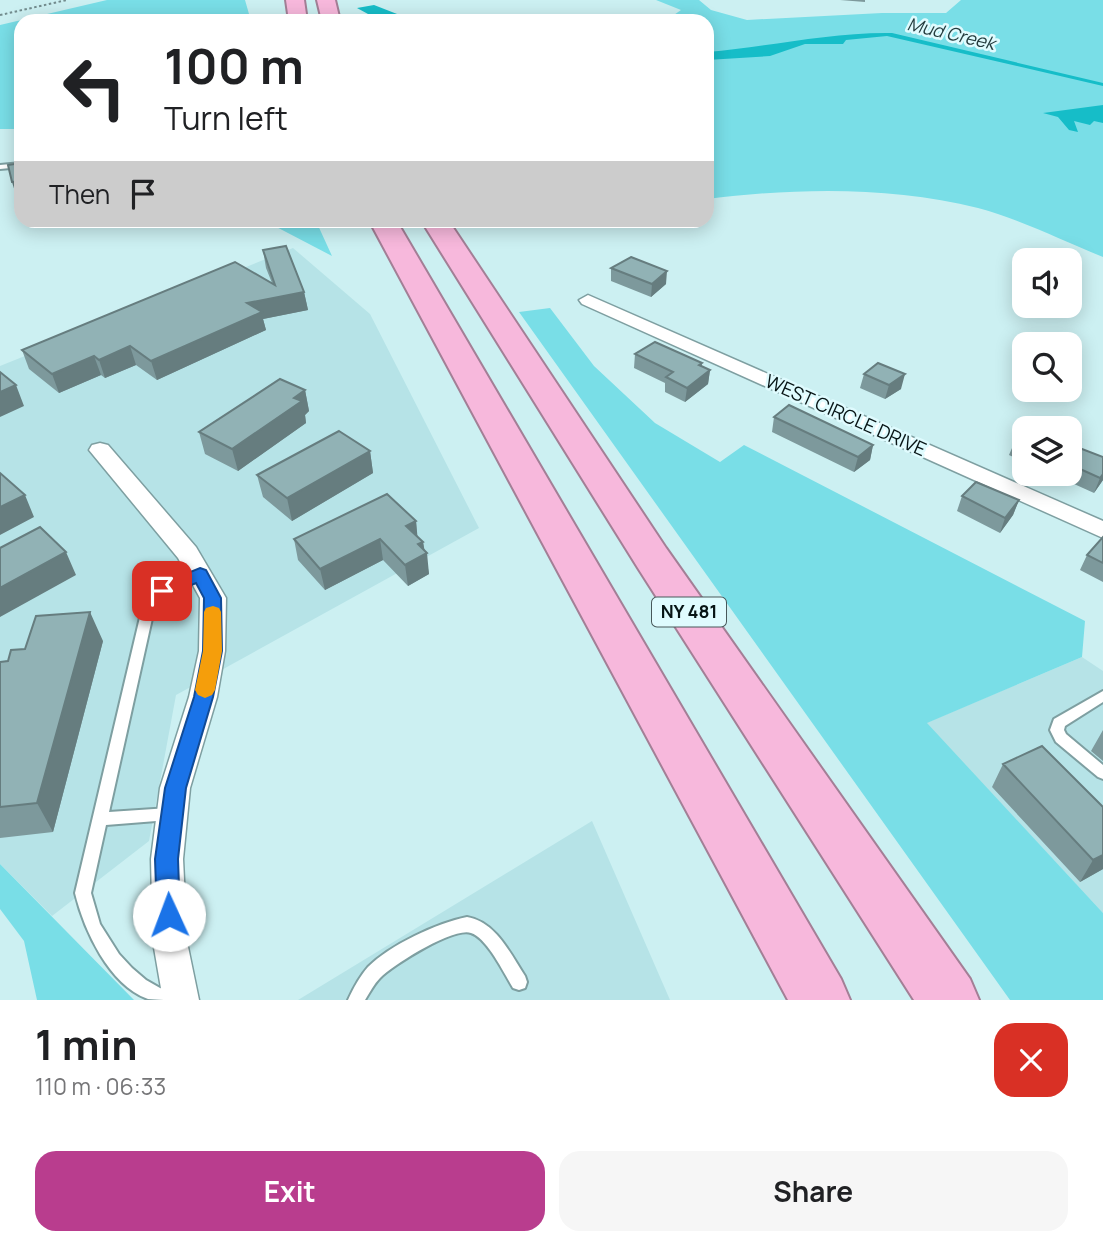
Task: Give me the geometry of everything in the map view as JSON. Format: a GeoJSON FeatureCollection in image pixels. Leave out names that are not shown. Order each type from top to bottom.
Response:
{"type":"FeatureCollection","features":[{"type":"Feature","properties":{"kind":"highway"},"geometry":{"type":"LineString","coordinates":[[387,228],[820,1000]]}},
{"type":"Feature","properties":{"kind":"highway","name":"NY 481"},"geometry":{"type":"LineString","coordinates":[[439,228],[652,558],[948,1000]]}},
{"type":"Feature","properties":{"kind":"street","name":"WEST CIRCLE DRIVE"},"geometry":{"type":"LineString","coordinates":[[589,300],[1103,530]]}},
{"type":"Feature","properties":{"kind":"street"},"geometry":{"type":"LineString","coordinates":[[100,450],[187,553],[213,598],[212,651],[204,697],[175,788],[167,859],[170,942],[181,1000]]}},
{"type":"Feature","properties":{"kind":"lane"},"geometry":{"type":"LineString","coordinates":[[173,1000],[156,997],[124,971],[106,950],[86,912],[83,893],[147,613],[162,591],[200,574]]}},
{"type":"Feature","properties":{"kind":"lane"},"geometry":{"type":"LineString","coordinates":[[1103,696],[1059,723],[1057,730],[1061,738],[1103,773]]}},
{"type":"Feature","properties":{"kind":"lane"},"geometry":{"type":"LineString","coordinates":[[99,819],[172,814]]}},
{"type":"Feature","properties":{"kind":"lane"},"geometry":{"type":"LineString","coordinates":[[356,1000],[367,981],[379,968],[449,927],[466,923],[475,926],[491,942],[519,982]]}},
{"type":"Feature","properties":{"kind":"path"},"geometry":{"type":"LineString","coordinates":[[0,15],[67,0]]}},
{"type":"Feature","properties":{"kind":"shaded area"},"geometry":{"type":"Polygon","coordinates":[[[107,0],[245,0],[249,14],[47,14],[107,0]]]}},
{"type":"Feature","properties":{"kind":"shaded area"},"geometry":{"type":"Polygon","coordinates":[[[656,0],[699,0],[711,10],[747,20],[882,13],[946,13],[961,0],[1103,0],[1103,257],[994,213],[945,201],[843,191],[714,198],[714,14],[675,14],[681,10],[656,0]]]}},
{"type":"Feature","properties":{"kind":"shaded area"},"geometry":{"type":"Polygon","coordinates":[[[374,5],[397,14],[368,14],[357,8],[374,5]]]}},
{"type":"Feature","properties":{"kind":"shaded area"},"geometry":{"type":"Polygon","coordinates":[[[14,22],[14,129],[0,129],[0,25],[14,22]]]}},
{"type":"Feature","properties":{"kind":"shaded area"},"geometry":{"type":"Polygon","coordinates":[[[869,33],[892,33],[1103,83],[1103,86],[887,36],[846,40],[843,44],[805,44],[770,56],[714,60],[714,51],[869,33]]]}},
{"type":"Feature","properties":{"kind":"shaded area"},"geometry":{"type":"Polygon","coordinates":[[[1103,105],[1103,123],[1094,121],[1090,125],[1074,121],[1078,132],[1069,130],[1058,117],[1043,113],[1103,105]]]}},
{"type":"Feature","properties":{"kind":"shaded area"},"geometry":{"type":"Polygon","coordinates":[[[278,228],[319,228],[332,256],[278,228]]]}},
{"type":"Feature","properties":{"kind":"shaded area"},"geometry":{"type":"Polygon","coordinates":[[[293,248],[370,314],[479,528],[176,695],[149,841],[52,916],[0,864],[0,366],[293,248]]]}},
{"type":"Feature","properties":{"kind":"shaded area"},"geometry":{"type":"Polygon","coordinates":[[[550,308],[594,366],[655,423],[720,462],[744,445],[1085,621],[1082,657],[927,723],[1103,913],[1103,1000],[1010,1000],[519,312],[550,308]]]}},
{"type":"Feature","properties":{"kind":"shaded area"},"geometry":{"type":"Polygon","coordinates":[[[1082,657],[1103,671],[1103,913],[926,723],[1082,657]]]}},
{"type":"Feature","properties":{"kind":"shaded area"},"geometry":{"type":"Polygon","coordinates":[[[592,821],[670,1000],[298,1000],[592,821]]]}},
{"type":"Feature","properties":{"kind":"shaded area"},"geometry":{"type":"Polygon","coordinates":[[[0,864],[134,1000],[37,1000],[24,941],[0,909],[0,864]]]}},
{"type":"Feature","properties":{"kind":"building"},"geometry":{"type":"Polygon","coordinates":[[[14,164],[14,182],[12,182],[8,165],[14,164]]]}},
{"type":"Feature","properties":{"kind":"building"},"geometry":{"type":"Polygon","coordinates":[[[286,246],[304,292],[247,303],[262,312],[151,361],[130,346],[99,360],[94,356],[52,374],[22,350],[235,262],[275,285],[263,250],[286,246]]]}},
{"type":"Feature","properties":{"kind":"building"},"geometry":{"type":"Polygon","coordinates":[[[631,257],[667,271],[652,284],[611,268],[631,257]]]}},
{"type":"Feature","properties":{"kind":"building"},"geometry":{"type":"Polygon","coordinates":[[[655,342],[702,363],[699,365],[710,370],[687,388],[666,377],[673,372],[635,354],[655,342]]]}},
{"type":"Feature","properties":{"kind":"building"},"geometry":{"type":"Polygon","coordinates":[[[878,363],[905,374],[889,385],[864,374],[878,363]]]}},
{"type":"Feature","properties":{"kind":"building"},"geometry":{"type":"Polygon","coordinates":[[[0,372],[16,385],[0,392],[0,372]]]}},
{"type":"Feature","properties":{"kind":"building"},"geometry":{"type":"Polygon","coordinates":[[[280,379],[305,390],[294,398],[302,401],[232,449],[199,432],[280,379]]]}},
{"type":"Feature","properties":{"kind":"building"},"geometry":{"type":"Polygon","coordinates":[[[789,405],[873,445],[858,457],[774,417],[789,405]]]}},
{"type":"Feature","properties":{"kind":"building"},"geometry":{"type":"Polygon","coordinates":[[[339,431],[370,451],[287,498],[257,475],[339,431]]]}},
{"type":"Feature","properties":{"kind":"building"},"geometry":{"type":"Polygon","coordinates":[[[1082,449],[1103,457],[1103,474],[1100,478],[1082,470],[1082,449]]]}},
{"type":"Feature","properties":{"kind":"building"},"geometry":{"type":"Polygon","coordinates":[[[0,473],[25,495],[0,507],[0,473]]]}},
{"type":"Feature","properties":{"kind":"building"},"geometry":{"type":"Polygon","coordinates":[[[976,482],[1019,500],[1005,518],[962,496],[976,482]]]}},
{"type":"Feature","properties":{"kind":"building"},"geometry":{"type":"Polygon","coordinates":[[[387,494],[416,521],[406,526],[423,542],[418,544],[427,553],[405,565],[380,539],[320,569],[294,539],[387,494]]]}},
{"type":"Feature","properties":{"kind":"building"},"geometry":{"type":"Polygon","coordinates":[[[40,527],[66,552],[0,588],[0,548],[40,527]]]}},
{"type":"Feature","properties":{"kind":"building"},"geometry":{"type":"Polygon","coordinates":[[[1103,537],[1103,563],[1087,555],[1103,537]]]}},
{"type":"Feature","properties":{"kind":"building"},"geometry":{"type":"Polygon","coordinates":[[[90,612],[37,803],[0,807],[0,662],[8,661],[11,650],[25,649],[36,616],[90,612]]]}},
{"type":"Feature","properties":{"kind":"building"},"geometry":{"type":"Polygon","coordinates":[[[1042,746],[1103,807],[1103,855],[1093,860],[1003,764],[1042,746]]]}},
{"type":"Feature","properties":{"kind":"slow traffic"},"geometry":{"type":"LineString","coordinates":[[205,690],[212,651],[213,612]]}},
{"type":"Feature","properties":{"kind":"route"},"geometry":{"type":"LineString","coordinates":[[162,591],[200,574],[213,598],[212,651],[204,697],[175,788],[167,859],[169,915]]}},
{"type":"Feature","properties":{"kind":"water label","name":"Mud Creek"},"geometry":{"type":"Point","coordinates":[951,34]}}]}
